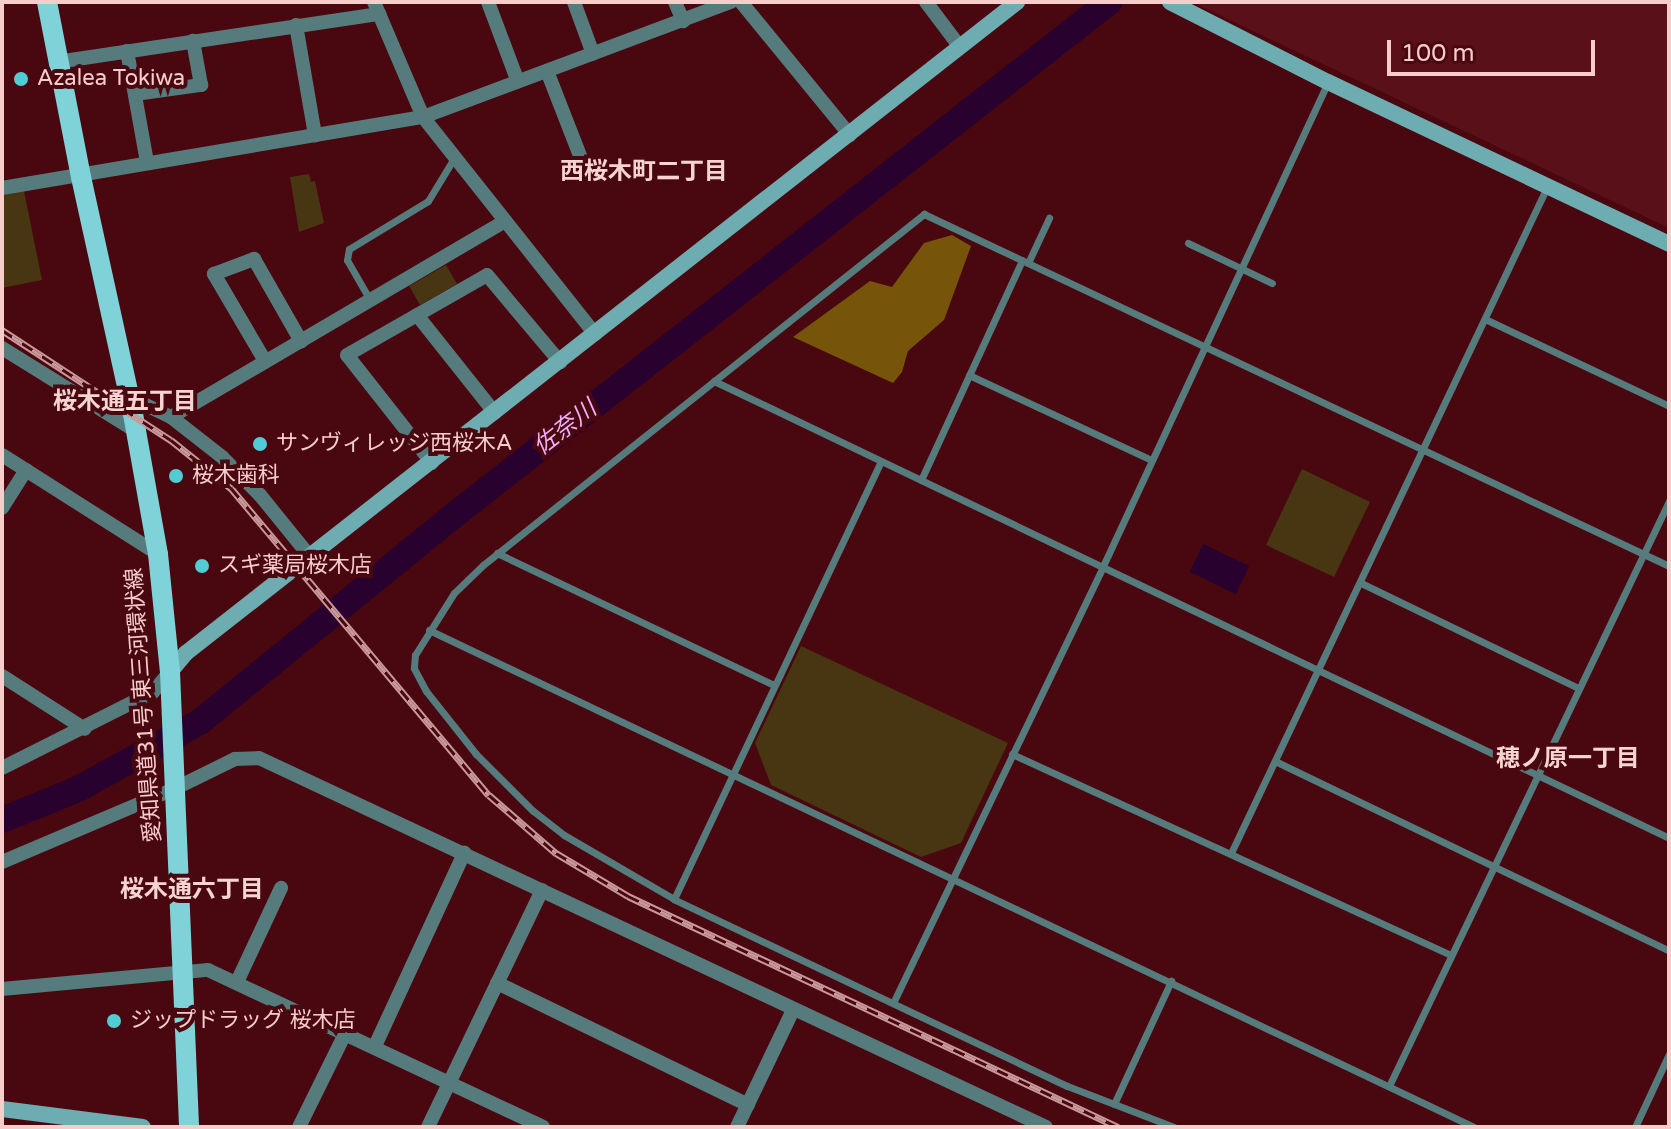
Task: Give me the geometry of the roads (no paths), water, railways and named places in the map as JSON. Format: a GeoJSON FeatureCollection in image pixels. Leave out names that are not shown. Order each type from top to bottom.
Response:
{"type":"FeatureCollection","features":[{"type":"Feature","properties":{"kind":"main road","name":"愛知県道31号 東三河環状線"},"geometry":{"type":"LineString","coordinates":[[47,2],[136,431],[158,554],[170,672],[180,970],[189,1127]]}},
{"type":"Feature","properties":{"kind":"street"},"geometry":{"type":"LineString","coordinates":[[488,2],[518,82]]}},
{"type":"Feature","properties":{"kind":"street"},"geometry":{"type":"LineString","coordinates":[[574,2],[593,54]]}},
{"type":"Feature","properties":{"kind":"street"},"geometry":{"type":"LineString","coordinates":[[675,2],[683,21]]}},
{"type":"Feature","properties":{"kind":"street"},"geometry":{"type":"LineString","coordinates":[[2,188],[423,117],[731,2]]}},
{"type":"Feature","properties":{"kind":"street"},"geometry":{"type":"LineString","coordinates":[[741,2],[850,135]]}},
{"type":"Feature","properties":{"kind":"street"},"geometry":{"type":"LineString","coordinates":[[926,2],[960,47]]}},
{"type":"Feature","properties":{"kind":"street"},"geometry":{"type":"LineString","coordinates":[[2,768],[85,729],[153,692],[186,653],[1017,2]]}},
{"type":"Feature","properties":{"kind":"street"},"geometry":{"type":"LineString","coordinates":[[1170,2],[1328,82],[1669,244]]}},
{"type":"Feature","properties":{"kind":"street"},"geometry":{"type":"LineString","coordinates":[[57,62],[296,25],[376,8],[423,117],[595,334]]}},
{"type":"Feature","properties":{"kind":"street"},"geometry":{"type":"LineString","coordinates":[[296,25],[315,135]]}},
{"type":"Feature","properties":{"kind":"street"},"geometry":{"type":"LineString","coordinates":[[135,94],[201,85],[193,41]]}},
{"type":"Feature","properties":{"kind":"street"},"geometry":{"type":"LineString","coordinates":[[127,51],[147,162]]}},
{"type":"Feature","properties":{"kind":"street"},"geometry":{"type":"LineString","coordinates":[[547,71],[581,158]]}},
{"type":"Feature","properties":{"kind":"street"},"geometry":{"type":"LineString","coordinates":[[171,417],[505,221]]}},
{"type":"Feature","properties":{"kind":"street"},"geometry":{"type":"LineString","coordinates":[[265,361],[214,274],[254,259],[301,341]]}},
{"type":"Feature","properties":{"kind":"street"},"geometry":{"type":"LineString","coordinates":[[432,463],[347,355],[487,275],[560,362]]}},
{"type":"Feature","properties":{"kind":"street"},"geometry":{"type":"LineString","coordinates":[[417,315],[495,413]]}},
{"type":"Feature","properties":{"kind":"street"},"geometry":{"type":"LineString","coordinates":[[2,348],[136,431]]}},
{"type":"Feature","properties":{"kind":"street"},"geometry":{"type":"LineString","coordinates":[[129,397],[171,417],[242,475],[311,558]]}},
{"type":"Feature","properties":{"kind":"street"},"geometry":{"type":"LineString","coordinates":[[2,455],[158,554]]}},
{"type":"Feature","properties":{"kind":"street"},"geometry":{"type":"LineString","coordinates":[[2,508],[26,470]]}},
{"type":"Feature","properties":{"kind":"street"},"geometry":{"type":"LineString","coordinates":[[2,676],[85,729]]}},
{"type":"Feature","properties":{"kind":"street"},"geometry":{"type":"LineString","coordinates":[[2,862],[176,788],[235,759],[259,758],[1046,1127]]}},
{"type":"Feature","properties":{"kind":"street"},"geometry":{"type":"LineString","coordinates":[[375,1046],[464,853]]}},
{"type":"Feature","properties":{"kind":"street"},"geometry":{"type":"LineString","coordinates":[[237,982],[281,888]]}},
{"type":"Feature","properties":{"kind":"street"},"geometry":{"type":"LineString","coordinates":[[428,1127],[542,890]]}},
{"type":"Feature","properties":{"kind":"street"},"geometry":{"type":"LineString","coordinates":[[2,989],[180,970],[208,970],[346,1032],[543,1127]]}},
{"type":"Feature","properties":{"kind":"street"},"geometry":{"type":"LineString","coordinates":[[497,983],[748,1105]]}},
{"type":"Feature","properties":{"kind":"street"},"geometry":{"type":"LineString","coordinates":[[737,1127],[793,1010]]}},
{"type":"Feature","properties":{"kind":"street"},"geometry":{"type":"LineString","coordinates":[[299,1127],[346,1032]]}},
{"type":"Feature","properties":{"kind":"street"},"geometry":{"type":"LineString","coordinates":[[2,1109],[143,1127]]}},
{"type":"Feature","properties":{"kind":"lane"},"geometry":{"type":"LineString","coordinates":[[893,1003],[1103,566],[1328,82]]}},
{"type":"Feature","properties":{"kind":"lane"},"geometry":{"type":"LineString","coordinates":[[370,300],[349,264],[349,249],[428,201],[454,158]]}},
{"type":"Feature","properties":{"kind":"lane"},"geometry":{"type":"LineString","coordinates":[[1231,853],[1277,762],[1548,185]]}},
{"type":"Feature","properties":{"kind":"lane"},"geometry":{"type":"LineString","coordinates":[[1174,1127],[1067,1086],[674,899],[564,835],[533,811],[476,754],[426,691],[414,668],[415,655],[454,593],[497,553],[924,214],[1669,566]]}},
{"type":"Feature","properties":{"kind":"lane"},"geometry":{"type":"LineString","coordinates":[[921,480],[969,375],[1049,218]]}},
{"type":"Feature","properties":{"kind":"lane"},"geometry":{"type":"LineString","coordinates":[[1188,243],[1272,283]]}},
{"type":"Feature","properties":{"kind":"lane"},"geometry":{"type":"LineString","coordinates":[[1485,319],[1669,406]]}},
{"type":"Feature","properties":{"kind":"lane"},"geometry":{"type":"LineString","coordinates":[[969,375],[1151,460]]}},
{"type":"Feature","properties":{"kind":"lane"},"geometry":{"type":"LineString","coordinates":[[714,381],[1321,669],[1535,777],[1669,838]]}},
{"type":"Feature","properties":{"kind":"lane"},"geometry":{"type":"LineString","coordinates":[[674,899],[881,461]]}},
{"type":"Feature","properties":{"kind":"lane"},"geometry":{"type":"LineString","coordinates":[[1389,1086],[1669,501]]}},
{"type":"Feature","properties":{"kind":"lane"},"geometry":{"type":"LineString","coordinates":[[497,553],[774,685]]}},
{"type":"Feature","properties":{"kind":"lane"},"geometry":{"type":"LineString","coordinates":[[1361,583],[1578,688]]}},
{"type":"Feature","properties":{"kind":"lane"},"geometry":{"type":"LineString","coordinates":[[429,630],[1474,1127]]}},
{"type":"Feature","properties":{"kind":"lane"},"geometry":{"type":"LineString","coordinates":[[1012,754],[1451,955]]}},
{"type":"Feature","properties":{"kind":"lane"},"geometry":{"type":"LineString","coordinates":[[1277,762],[1669,951]]}},
{"type":"Feature","properties":{"kind":"lane"},"geometry":{"type":"LineString","coordinates":[[1114,1104],[1171,981]]}},
{"type":"Feature","properties":{"kind":"lane"},"geometry":{"type":"LineString","coordinates":[[1635,1127],[1669,1054]]}},
{"type":"Feature","properties":{"kind":"waterway","name":"佐奈川"},"geometry":{"type":"LineString","coordinates":[[2,820],[78,789],[201,721],[448,520],[1109,2]]}},
{"type":"Feature","properties":{"kind":"railway"},"geometry":{"type":"LineString","coordinates":[[2,330],[171,440],[231,488],[489,795],[556,853],[628,896],[1118,1127]]}},
{"type":"Feature","properties":{"kind":"place","name":"Azalea Tokiwa"},"geometry":{"type":"Point","coordinates":[21,79]}},
{"type":"Feature","properties":{"kind":"place","name":"サンヴィレッジ西桜木A"},"geometry":{"type":"Point","coordinates":[260,444]}},
{"type":"Feature","properties":{"kind":"place","name":"桜木歯科"},"geometry":{"type":"Point","coordinates":[176,476]}},
{"type":"Feature","properties":{"kind":"place","name":"スギ薬局桜木店"},"geometry":{"type":"Point","coordinates":[202,566]}},
{"type":"Feature","properties":{"kind":"place","name":"ジップドラッグ 桜木店"},"geometry":{"type":"Point","coordinates":[114,1021]}},
{"type":"Feature","properties":{"kind":"district","name":"西桜木町二丁目"},"geometry":{"type":"Point","coordinates":[644,172]}},
{"type":"Feature","properties":{"kind":"district","name":"桜木通五丁目"},"geometry":{"type":"Point","coordinates":[125,402]}},
{"type":"Feature","properties":{"kind":"district","name":"穂ノ原一丁目"},"geometry":{"type":"Point","coordinates":[1568,759]}},
{"type":"Feature","properties":{"kind":"district","name":"桜木通六丁目"},"geometry":{"type":"Point","coordinates":[192,890]}}]}
